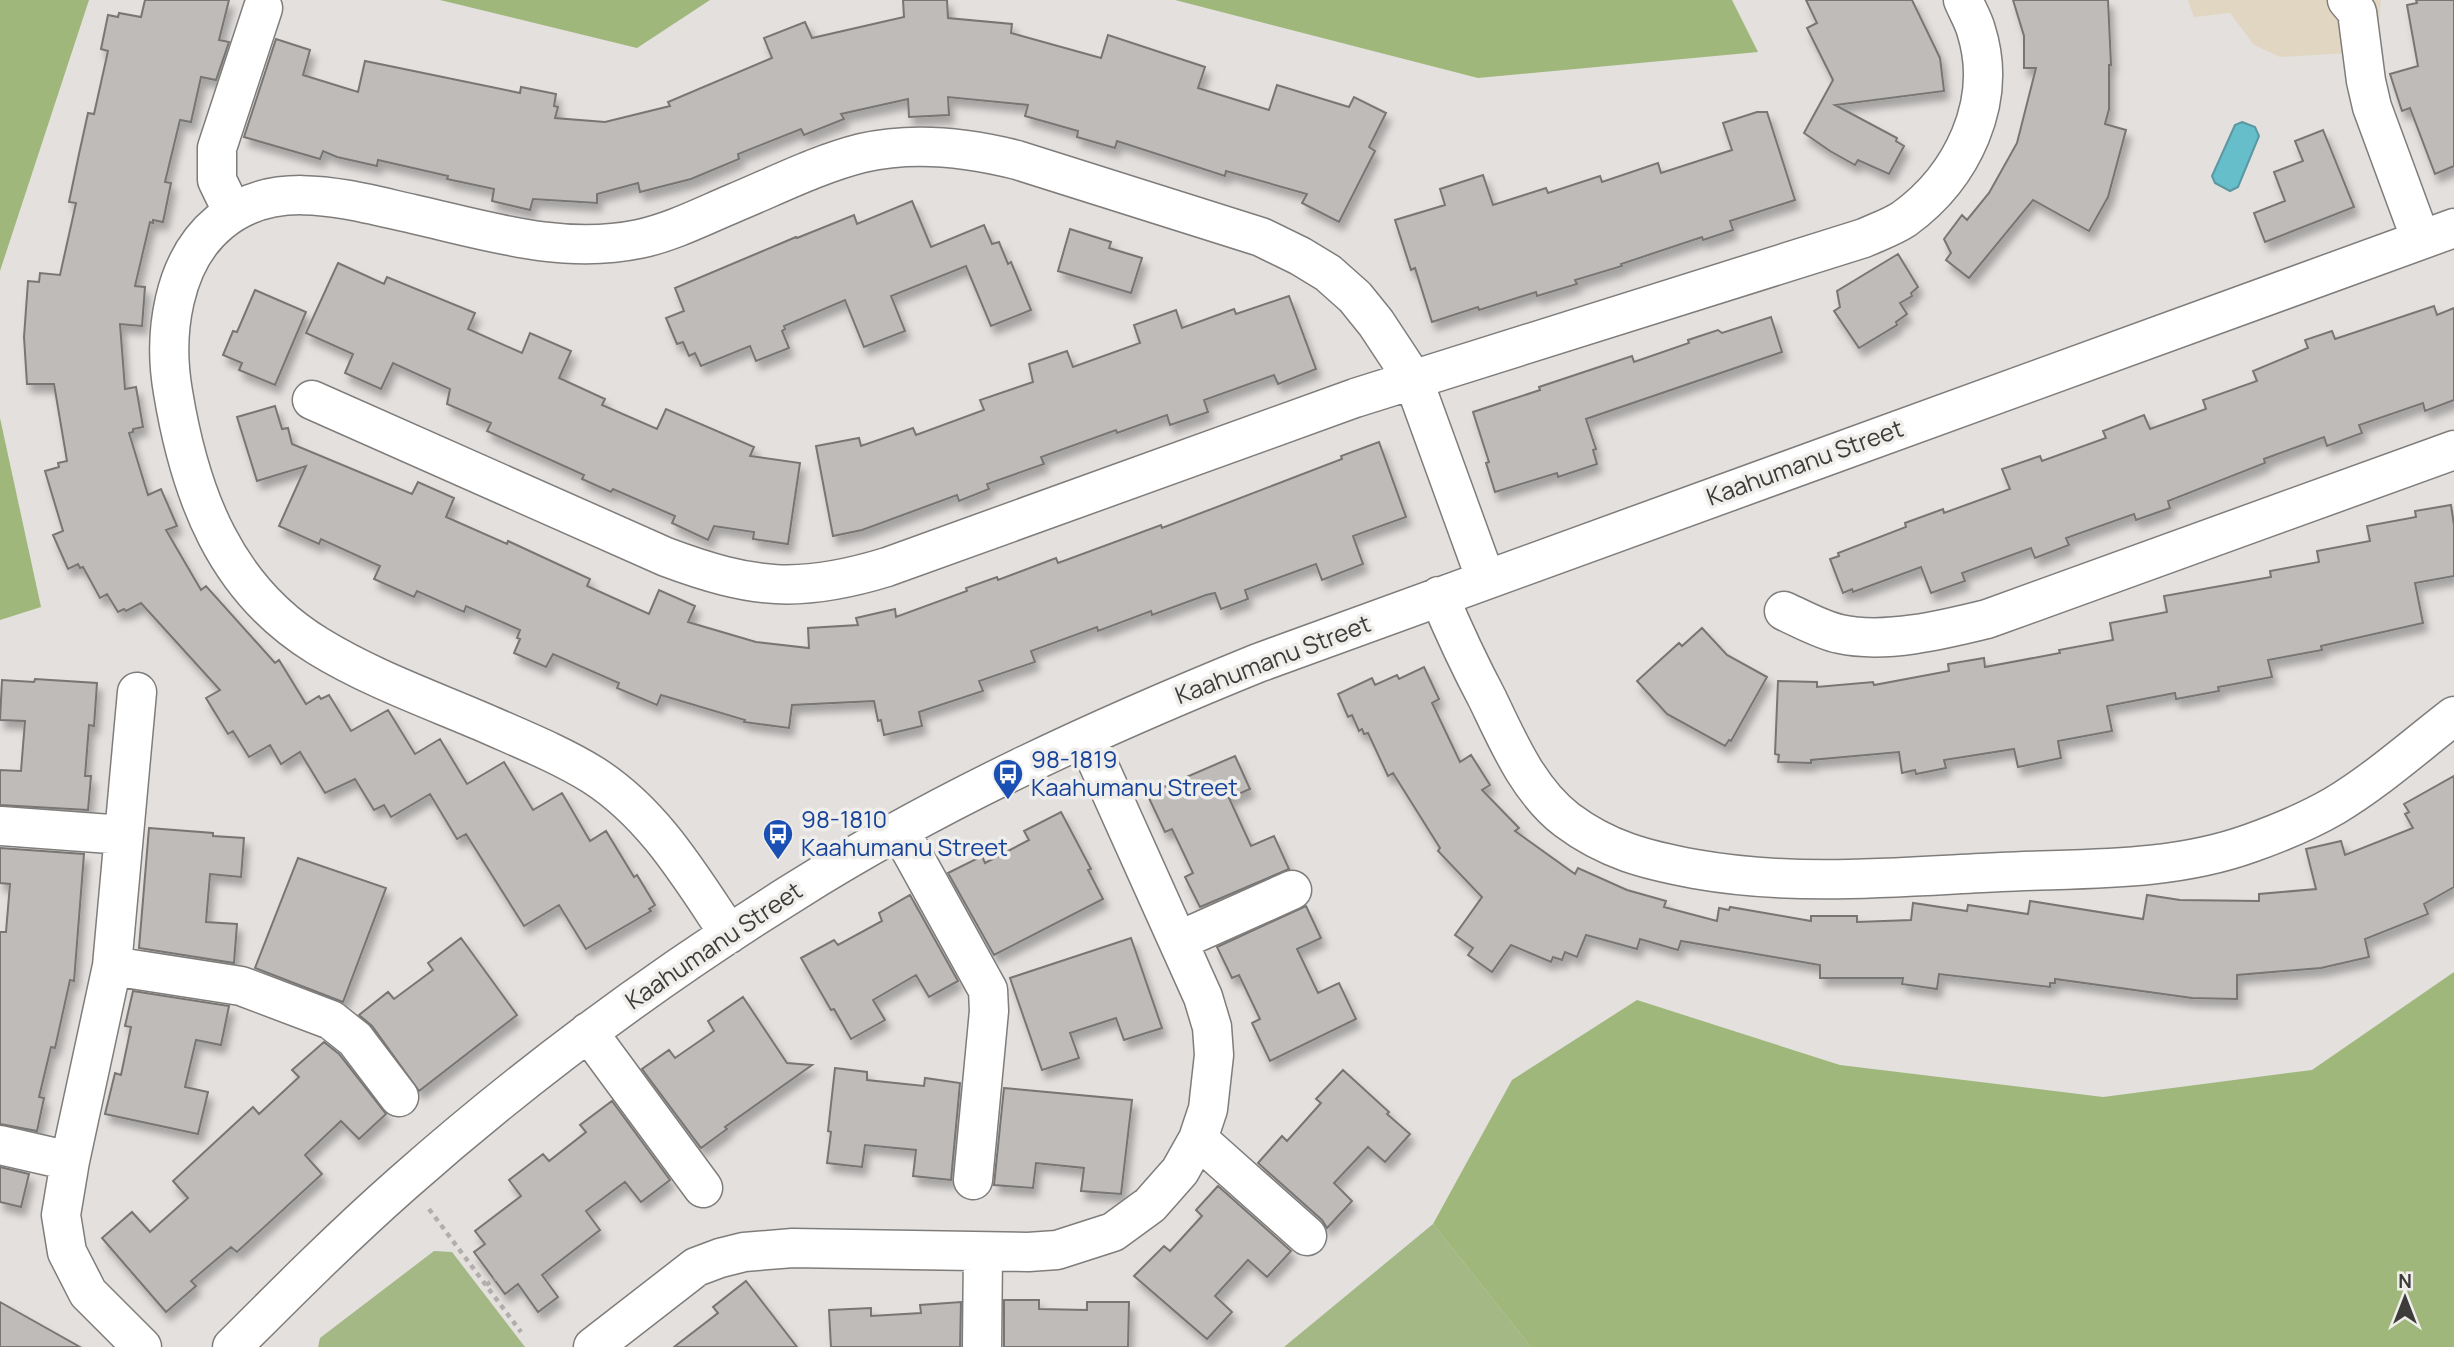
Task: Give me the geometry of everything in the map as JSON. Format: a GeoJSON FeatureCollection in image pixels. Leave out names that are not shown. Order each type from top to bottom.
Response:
{"type":"FeatureCollection","features":[{"type":"Feature","properties":{"kind":"street"},"geometry":{"type":"LineString","coordinates":[[312,400],[666,557],[713,574],[744,582],[802,586],[849,579],[887,568],[1354,398],[1852,242],[1901,221],[1936,193],[1951,174],[1974,128],[1981,101],[1981,50],[1976,28],[1963,0]]}},
{"type":"Feature","properties":{"kind":"street"},"geometry":{"type":"LineString","coordinates":[[2347,0],[2357,12],[2372,107],[2437,234]]}},
{"type":"Feature","properties":{"kind":"street"},"geometry":{"type":"LineString","coordinates":[[232,211],[217,180],[217,148],[263,8]]}},
{"type":"Feature","properties":{"kind":"street"},"geometry":{"type":"LineString","coordinates":[[729,934],[670,846],[623,797],[592,775],[542,749],[352,665],[317,646],[287,625],[240,575],[208,521],[195,491],[179,429],[170,377],[172,313],[181,279],[201,242],[212,228],[232,211],[254,200],[280,195],[320,195],[532,241],[574,246],[643,238],[691,222],[825,165],[861,153],[924,146],[976,150],[1017,160],[1261,237],[1300,256],[1328,274],[1354,297],[1376,323],[1413,379],[1486,580]]}},
{"type":"Feature","properties":{"kind":"street","name":"Kaahumanu Street"},"geometry":{"type":"LineString","coordinates":[[232,1347],[401,1184],[588,1032],[657,982],[794,891],[979,788],[1086,737],[1258,663],[2437,234]]}},
{"type":"Feature","properties":{"kind":"street"},"geometry":{"type":"LineString","coordinates":[[1784,611],[1840,634],[1881,636],[1923,633],[1987,619],[2454,450]]}},
{"type":"Feature","properties":{"kind":"street"},"geometry":{"type":"LineString","coordinates":[[1439,596],[1454,634],[1510,744],[1542,796],[1563,817],[1588,835],[1623,852],[1647,860],[1732,876],[1804,881],[2135,866],[2174,863],[2214,855],[2292,827],[2334,806],[2454,716]]}},
{"type":"Feature","properties":{"kind":"street"},"geometry":{"type":"LineString","coordinates":[[137,692],[112,965],[61,1215],[66,1252],[88,1293],[142,1347]]}},
{"type":"Feature","properties":{"kind":"street"},"geometry":{"type":"LineString","coordinates":[[603,1344],[696,1267],[720,1258],[766,1248],[983,1252],[1057,1250],[1113,1232],[1150,1205],[1180,1171],[1198,1139],[1208,1110],[1214,1055],[1212,1027],[1203,997],[1086,737]]}},
{"type":"Feature","properties":{"kind":"street"},"geometry":{"type":"LineString","coordinates":[[1,826],[124,835]]}},
{"type":"Feature","properties":{"kind":"street"},"geometry":{"type":"LineString","coordinates":[[900,831],[988,990],[989,1011],[973,1180]]}},
{"type":"Feature","properties":{"kind":"street"},"geometry":{"type":"LineString","coordinates":[[1178,941],[1293,890]]}},
{"type":"Feature","properties":{"kind":"street"},"geometry":{"type":"LineString","coordinates":[[112,965],[241,986],[331,1020],[355,1038],[399,1097]]}},
{"type":"Feature","properties":{"kind":"street"},"geometry":{"type":"LineString","coordinates":[[588,1032],[703,1188]]}},
{"type":"Feature","properties":{"kind":"street"},"geometry":{"type":"LineString","coordinates":[[1198,1139],[1307,1236]]}},
{"type":"Feature","properties":{"kind":"street"},"geometry":{"type":"LineString","coordinates":[[0,1145],[70,1161]]}},
{"type":"Feature","properties":{"kind":"street"},"geometry":{"type":"LineString","coordinates":[[982,1347],[983,1252]]}},
{"type":"Feature","properties":{"kind":"path"},"geometry":{"type":"LineString","coordinates":[[429,1209],[521,1332]]}},
{"type":"Feature","properties":{"kind":"path"},"geometry":{"type":"LineString","coordinates":[[486,1285],[495,1279]]}},
{"type":"Feature","properties":{"kind":"shaded area"},"geometry":{"type":"Polygon","coordinates":[[[2188,0],[2381,0],[2376,56],[2348,53],[2280,57],[2254,45],[2230,13],[2194,17],[2188,0]]]}},
{"type":"Feature","properties":{"kind":"green space"},"geometry":{"type":"Polygon","coordinates":[[[0,0],[89,0],[0,271],[0,0]]]}},
{"type":"Feature","properties":{"kind":"green space"},"geometry":{"type":"Polygon","coordinates":[[[440,0],[710,0],[637,48],[440,0]]]}},
{"type":"Feature","properties":{"kind":"green space"},"geometry":{"type":"Polygon","coordinates":[[[1175,0],[1732,0],[1758,52],[1478,78],[1175,0]]]}},
{"type":"Feature","properties":{"kind":"green space"},"geometry":{"type":"Polygon","coordinates":[[[0,418],[41,607],[0,620],[0,418]]]}},
{"type":"Feature","properties":{"kind":"green space"},"geometry":{"type":"Polygon","coordinates":[[[2454,972],[2454,1347],[1531,1347],[1433,1224],[1512,1080],[1637,1000],[1840,1065],[2103,1097],[2312,1070],[2454,972]]]}},
{"type":"Feature","properties":{"kind":"green space"},"geometry":{"type":"Polygon","coordinates":[[[1433,1224],[1531,1347],[1284,1347],[1433,1224]]]}},
{"type":"Feature","properties":{"kind":"green space"},"geometry":{"type":"Polygon","coordinates":[[[434,1251],[452,1252],[525,1347],[318,1347],[320,1338],[434,1251]]]}},
{"type":"Feature","properties":{"kind":"water"},"geometry":{"type":"Polygon","coordinates":[[[2242,122],[2255,127],[2259,136],[2238,187],[2230,191],[2215,183],[2212,176],[2235,125],[2242,122]]]}},
{"type":"Feature","properties":{"kind":"building"},"geometry":{"type":"Polygon","coordinates":[[[145,0],[229,0],[219,40],[229,42],[216,80],[201,77],[191,122],[180,120],[165,182],[171,183],[163,222],[150,222],[135,286],[145,287],[142,326],[120,324],[125,389],[136,387],[143,427],[133,429],[133,432],[129,433],[148,495],[161,489],[177,526],[166,530],[201,590],[206,586],[275,663],[279,660],[306,704],[319,696],[321,699],[329,695],[351,731],[388,710],[415,754],[440,739],[467,784],[504,762],[533,810],[562,793],[590,841],[606,831],[655,905],[649,909],[651,911],[586,949],[559,905],[524,926],[466,834],[457,839],[430,794],[391,817],[384,805],[374,810],[355,779],[325,793],[300,752],[281,764],[270,745],[249,757],[233,731],[228,734],[206,698],[220,690],[141,603],[118,612],[107,594],[100,598],[83,567],[80,568],[78,564],[68,569],[53,535],[63,531],[45,471],[59,467],[58,463],[67,461],[54,384],[27,384],[24,337],[28,281],[39,282],[40,273],[60,275],[76,203],[69,202],[79,154],[88,113],[94,114],[108,51],[101,49],[108,15],[118,17],[119,13],[141,17],[145,0]]]}},
{"type":"Feature","properties":{"kind":"building"},"geometry":{"type":"Polygon","coordinates":[[[903,0],[947,0],[948,18],[1012,24],[1011,33],[1101,58],[1108,35],[1205,67],[1198,88],[1269,110],[1277,85],[1349,107],[1354,97],[1386,113],[1369,147],[1375,151],[1339,222],[1302,203],[1307,194],[1226,171],[1225,176],[1117,141],[1115,148],[1077,137],[1078,131],[1025,116],[1028,105],[948,97],[949,115],[909,117],[908,99],[841,114],[844,119],[804,135],[801,129],[738,154],[739,159],[691,179],[640,192],[638,183],[597,194],[597,203],[533,199],[530,210],[492,201],[494,189],[447,179],[448,176],[378,160],[377,166],[323,151],[320,159],[244,137],[276,39],[310,50],[303,75],[358,92],[365,61],[520,93],[521,87],[556,94],[554,106],[558,107],[555,118],[605,122],[670,106],[668,102],[772,58],[764,38],[805,22],[812,38],[904,17],[903,0]]]}},
{"type":"Feature","properties":{"kind":"building"},"geometry":{"type":"Polygon","coordinates":[[[1806,0],[1912,0],[1940,58],[1944,91],[1835,105],[1897,138],[1896,141],[1904,146],[1889,174],[1858,160],[1855,165],[1804,133],[1833,80],[1807,28],[1817,23],[1806,0]]]}},
{"type":"Feature","properties":{"kind":"building"},"geometry":{"type":"Polygon","coordinates":[[[2013,0],[2108,0],[2111,65],[2109,109],[2105,124],[2126,130],[2108,197],[2089,231],[2033,200],[1969,278],[1946,260],[1951,253],[1944,239],[1962,215],[1967,220],[1989,193],[2017,143],[2036,68],[2024,68],[2024,36],[2013,0]]]}},
{"type":"Feature","properties":{"kind":"building"},"geometry":{"type":"Polygon","coordinates":[[[2416,0],[2454,0],[2454,166],[2435,174],[2410,108],[2402,111],[2390,74],[2418,66],[2407,5],[2417,3],[2416,0]]]}},
{"type":"Feature","properties":{"kind":"building"},"geometry":{"type":"Polygon","coordinates":[[[1757,112],[1767,112],[1795,200],[1730,221],[1733,230],[1703,240],[1702,237],[1621,264],[1622,266],[1575,280],[1577,284],[1537,296],[1536,292],[1479,310],[1478,307],[1432,322],[1415,268],[1411,270],[1395,220],[1445,205],[1440,189],[1483,175],[1493,205],[1546,188],[1548,193],[1600,176],[1602,182],[1658,163],[1661,173],[1732,150],[1723,123],[1757,112]]]}},
{"type":"Feature","properties":{"kind":"building"},"geometry":{"type":"Polygon","coordinates":[[[2323,130],[2354,207],[2265,242],[2254,213],[2285,201],[2274,172],[2303,161],[2295,141],[2323,130]]]}},
{"type":"Feature","properties":{"kind":"building"},"geometry":{"type":"Polygon","coordinates":[[[912,201],[931,247],[984,225],[992,244],[999,242],[1008,264],[1011,262],[1031,310],[991,326],[966,266],[891,296],[905,331],[864,347],[845,300],[784,326],[782,331],[789,348],[756,361],[750,346],[701,366],[695,353],[689,356],[683,342],[677,344],[666,318],[684,311],[675,288],[854,215],[857,224],[912,201]]]}},
{"type":"Feature","properties":{"kind":"building"},"geometry":{"type":"Polygon","coordinates":[[[1070,229],[1111,242],[1109,248],[1142,258],[1131,293],[1058,271],[1070,229]]]}},
{"type":"Feature","properties":{"kind":"building"},"geometry":{"type":"Polygon","coordinates":[[[1898,254],[1918,287],[1911,293],[1912,296],[1900,303],[1907,314],[1896,322],[1897,325],[1859,348],[1834,311],[1840,307],[1837,291],[1898,254]]]}},
{"type":"Feature","properties":{"kind":"building"},"geometry":{"type":"Polygon","coordinates":[[[338,263],[384,284],[387,277],[475,313],[468,329],[522,353],[530,333],[571,351],[559,378],[605,399],[602,405],[657,429],[666,409],[754,447],[750,456],[800,463],[788,544],[753,539],[754,532],[714,526],[708,540],[672,523],[675,516],[613,489],[611,492],[582,479],[584,475],[487,431],[491,423],[447,404],[450,389],[393,363],[381,389],[345,373],[353,354],[306,333],[338,263]]]}},
{"type":"Feature","properties":{"kind":"building"},"geometry":{"type":"Polygon","coordinates":[[[255,290],[306,312],[275,385],[239,370],[242,363],[223,355],[233,331],[237,332],[255,290]]]}},
{"type":"Feature","properties":{"kind":"building"},"geometry":{"type":"Polygon","coordinates":[[[1289,296],[1316,369],[1278,384],[1274,375],[1204,400],[1208,412],[1170,425],[1167,415],[1041,457],[1044,464],[987,484],[989,489],[959,501],[957,495],[862,530],[833,536],[816,446],[859,438],[861,446],[913,428],[916,435],[984,410],[980,400],[1033,382],[1029,364],[1067,351],[1073,367],[1140,343],[1134,325],[1176,310],[1182,328],[1234,309],[1236,314],[1289,296]]]}},
{"type":"Feature","properties":{"kind":"building"},"geometry":{"type":"Polygon","coordinates":[[[2434,306],[2437,315],[2454,308],[2454,400],[2425,411],[2423,403],[2359,425],[2362,433],[2327,446],[2324,437],[2264,459],[2265,463],[2168,501],[2170,508],[2136,520],[2134,514],[2066,538],[2069,545],[2035,558],[2031,548],[1962,573],[1965,581],[1931,593],[1921,567],[1853,592],[1852,589],[1843,593],[1830,559],[1839,556],[1838,553],[1906,527],[1905,523],[1943,509],[1944,513],[2010,489],[2002,469],[2040,456],[2042,461],[2106,438],[2103,431],[2144,415],[2150,429],[2206,409],[2203,400],[2257,381],[2253,371],[2308,348],[2305,340],[2332,331],[2335,339],[2434,306]]]}},
{"type":"Feature","properties":{"kind":"building"},"geometry":{"type":"Polygon","coordinates":[[[1771,317],[1782,352],[1586,419],[1596,449],[1593,450],[1597,464],[1558,477],[1557,473],[1495,492],[1486,463],[1489,462],[1473,412],[1632,356],[1634,362],[1718,330],[1722,333],[1771,317]]]}},
{"type":"Feature","properties":{"kind":"building"},"geometry":{"type":"Polygon","coordinates":[[[275,406],[282,429],[288,428],[292,444],[412,494],[418,482],[454,498],[446,517],[507,544],[508,541],[590,579],[587,586],[649,614],[659,590],[695,606],[688,622],[756,642],[809,648],[808,628],[858,625],[856,618],[895,609],[896,617],[997,577],[998,580],[1056,558],[1058,563],[1161,525],[1162,528],[1342,459],[1341,456],[1379,442],[1406,517],[1353,536],[1363,564],[1322,580],[1316,564],[1245,590],[1248,599],[1221,609],[1215,593],[1152,615],[1151,611],[1098,631],[1097,627],[1031,651],[1035,662],[979,681],[983,691],[919,712],[922,726],[884,735],[874,701],[792,705],[789,728],[744,722],[745,720],[661,695],[657,705],[617,688],[619,683],[553,654],[546,667],[514,653],[520,639],[517,638],[520,630],[466,606],[464,612],[417,591],[414,597],[374,579],[380,566],[321,539],[319,544],[279,526],[306,466],[257,481],[237,417],[275,406]]]}},
{"type":"Feature","properties":{"kind":"building"},"geometry":{"type":"Polygon","coordinates":[[[2451,505],[2454,525],[2454,576],[2415,583],[2423,623],[2321,646],[2322,650],[2268,660],[2272,677],[2218,687],[2219,691],[2176,699],[2175,693],[2107,706],[2112,731],[2058,741],[2061,758],[2018,767],[2014,749],[1944,760],[1946,768],[1916,774],[1915,770],[1902,773],[1899,752],[1811,760],[1811,763],[1778,762],[1779,755],[1775,754],[1778,681],[1817,682],[1817,687],[1873,682],[1874,685],[1949,671],[1948,664],[1984,658],[1985,667],[2113,640],[2110,623],[2167,612],[2164,596],[2271,577],[2270,571],[2319,562],[2317,551],[2370,541],[2367,526],[2416,517],[2415,511],[2451,505]]]}},
{"type":"Feature","properties":{"kind":"building"},"geometry":{"type":"Polygon","coordinates":[[[1702,628],[1727,655],[1767,677],[1731,741],[1725,746],[1667,714],[1637,681],[1679,643],[1682,646],[1702,628]]]}},
{"type":"Feature","properties":{"kind":"building"},"geometry":{"type":"Polygon","coordinates":[[[1424,667],[1439,699],[1432,703],[1460,762],[1471,755],[1490,785],[1482,790],[1519,828],[1515,831],[1575,874],[1578,868],[1627,890],[1666,901],[1664,907],[1717,921],[1719,908],[1729,910],[1730,907],[1811,921],[1811,916],[1857,916],[1857,922],[1911,920],[1913,903],[1967,911],[1968,905],[2028,914],[2030,901],[2143,919],[2147,895],[2180,900],[2259,901],[2259,894],[2316,889],[2306,849],[2341,841],[2345,855],[2413,828],[2405,814],[2409,812],[2404,804],[2454,776],[2454,887],[2424,904],[2428,914],[2365,939],[2369,957],[2321,968],[2237,975],[2237,999],[2192,998],[2055,979],[2055,983],[2050,983],[2050,987],[1939,974],[1937,989],[1902,984],[1903,978],[1820,978],[1820,965],[1681,941],[1678,950],[1640,939],[1637,949],[1586,935],[1577,957],[1565,952],[1562,960],[1553,957],[1551,962],[1511,945],[1492,972],[1468,955],[1473,948],[1455,935],[1482,897],[1438,851],[1440,848],[1393,773],[1388,776],[1368,733],[1364,734],[1362,729],[1359,731],[1352,715],[1348,717],[1338,694],[1372,678],[1375,685],[1397,675],[1399,679],[1424,667]]]}},
{"type":"Feature","properties":{"kind":"building"},"geometry":{"type":"Polygon","coordinates":[[[35,679],[97,683],[94,726],[89,725],[85,776],[91,776],[88,810],[0,805],[0,770],[21,771],[25,721],[0,720],[2,680],[34,682],[35,679]]]}},
{"type":"Feature","properties":{"kind":"building"},"geometry":{"type":"Polygon","coordinates":[[[1235,756],[1250,789],[1229,798],[1251,846],[1274,836],[1289,869],[1200,907],[1185,877],[1193,873],[1172,829],[1165,832],[1147,794],[1235,756]]]}},
{"type":"Feature","properties":{"kind":"building"},"geometry":{"type":"Polygon","coordinates":[[[1061,812],[1091,869],[1088,870],[1103,899],[994,955],[948,873],[982,856],[985,863],[1029,840],[1024,831],[1061,812]]]}},
{"type":"Feature","properties":{"kind":"building"},"geometry":{"type":"Polygon","coordinates":[[[149,828],[244,838],[241,877],[210,874],[206,922],[237,924],[234,963],[139,948],[149,828]]]}},
{"type":"Feature","properties":{"kind":"building"},"geometry":{"type":"Polygon","coordinates":[[[0,848],[84,854],[74,981],[70,980],[55,1048],[51,1047],[39,1097],[44,1098],[37,1131],[0,1124],[0,932],[6,932],[10,884],[0,883],[0,848]]]}},
{"type":"Feature","properties":{"kind":"building"},"geometry":{"type":"Polygon","coordinates":[[[298,858],[386,888],[343,1002],[255,968],[298,858]]]}},
{"type":"Feature","properties":{"kind":"building"},"geometry":{"type":"Polygon","coordinates":[[[910,895],[958,981],[929,997],[916,975],[873,1000],[885,1020],[851,1039],[801,958],[834,940],[838,945],[882,921],[879,913],[910,895]]]}},
{"type":"Feature","properties":{"kind":"building"},"geometry":{"type":"Polygon","coordinates":[[[1306,906],[1321,938],[1297,949],[1318,993],[1339,983],[1356,1019],[1270,1061],[1252,1023],[1260,1019],[1239,975],[1232,978],[1217,947],[1306,906]]]}},
{"type":"Feature","properties":{"kind":"building"},"geometry":{"type":"Polygon","coordinates":[[[461,938],[517,1015],[419,1091],[372,1026],[359,1015],[388,992],[394,999],[433,970],[428,963],[461,938]]]}},
{"type":"Feature","properties":{"kind":"building"},"geometry":{"type":"Polygon","coordinates":[[[1131,938],[1162,1028],[1124,1040],[1116,1018],[1070,1033],[1079,1058],[1042,1070],[1010,978],[1131,938]]]}},
{"type":"Feature","properties":{"kind":"building"},"geometry":{"type":"Polygon","coordinates":[[[133,991],[229,1006],[221,1045],[196,1040],[185,1087],[208,1092],[198,1134],[105,1114],[115,1073],[121,1075],[131,1027],[125,1026],[133,991]]]}},
{"type":"Feature","properties":{"kind":"building"},"geometry":{"type":"Polygon","coordinates":[[[743,997],[787,1063],[812,1065],[725,1127],[727,1129],[701,1148],[642,1069],[669,1050],[675,1058],[714,1031],[708,1021],[743,997]]]}},
{"type":"Feature","properties":{"kind":"building"},"geometry":{"type":"Polygon","coordinates":[[[324,1042],[339,1054],[386,1114],[359,1139],[341,1121],[305,1155],[322,1174],[237,1252],[231,1247],[191,1281],[196,1286],[166,1312],[102,1238],[132,1212],[150,1232],[188,1198],[173,1181],[253,1107],[259,1114],[299,1077],[292,1070],[324,1042]]]}},
{"type":"Feature","properties":{"kind":"building"},"geometry":{"type":"Polygon","coordinates":[[[835,1068],[867,1072],[867,1080],[924,1086],[925,1078],[960,1083],[951,1180],[913,1176],[916,1150],[865,1145],[862,1167],[827,1163],[835,1068]]]}},
{"type":"Feature","properties":{"kind":"building"},"geometry":{"type":"Polygon","coordinates":[[[1343,1070],[1410,1134],[1385,1162],[1368,1147],[1334,1183],[1352,1201],[1327,1228],[1322,1220],[1258,1163],[1282,1136],[1287,1141],[1321,1103],[1316,1099],[1343,1070]]]}},
{"type":"Feature","properties":{"kind":"building"},"geometry":{"type":"Polygon","coordinates":[[[1004,1088],[1132,1100],[1121,1194],[1081,1191],[1084,1168],[1036,1163],[1033,1188],[994,1185],[1004,1088]]]}},
{"type":"Feature","properties":{"kind":"building"},"geometry":{"type":"Polygon","coordinates":[[[612,1101],[670,1180],[641,1202],[625,1182],[586,1211],[600,1230],[542,1275],[558,1297],[538,1312],[518,1284],[505,1294],[474,1252],[485,1244],[475,1231],[521,1196],[509,1180],[543,1154],[549,1161],[586,1132],[580,1125],[612,1101]]]}},
{"type":"Feature","properties":{"kind":"building"},"geometry":{"type":"Polygon","coordinates":[[[0,1167],[29,1174],[21,1207],[0,1202],[0,1167]]]}},
{"type":"Feature","properties":{"kind":"building"},"geometry":{"type":"Polygon","coordinates":[[[1218,1186],[1291,1251],[1267,1277],[1248,1260],[1215,1296],[1232,1312],[1207,1339],[1134,1276],[1164,1246],[1170,1251],[1202,1216],[1196,1210],[1218,1186]]]}},
{"type":"Feature","properties":{"kind":"building"},"geometry":{"type":"Polygon","coordinates":[[[746,1281],[797,1347],[674,1347],[718,1313],[713,1307],[746,1281]]]}},
{"type":"Feature","properties":{"kind":"building"},"geometry":{"type":"Polygon","coordinates":[[[1004,1300],[1039,1300],[1039,1309],[1087,1310],[1087,1302],[1129,1302],[1128,1347],[1004,1347],[1004,1300]]]}},
{"type":"Feature","properties":{"kind":"building"},"geometry":{"type":"Polygon","coordinates":[[[0,1302],[80,1347],[0,1347],[0,1302]]]}},
{"type":"Feature","properties":{"kind":"building"},"geometry":{"type":"Polygon","coordinates":[[[961,1302],[960,1347],[831,1347],[829,1310],[871,1308],[871,1316],[921,1313],[920,1305],[961,1302]]]}},
{"type":"Feature","properties":{"kind":"place","name":"98-1819 Kaahumanu Street"},"geometry":{"type":"Point","coordinates":[1008,801]}},
{"type":"Feature","properties":{"kind":"place","name":"98-1810 Kaahumanu Street"},"geometry":{"type":"Point","coordinates":[778,861]}}]}
